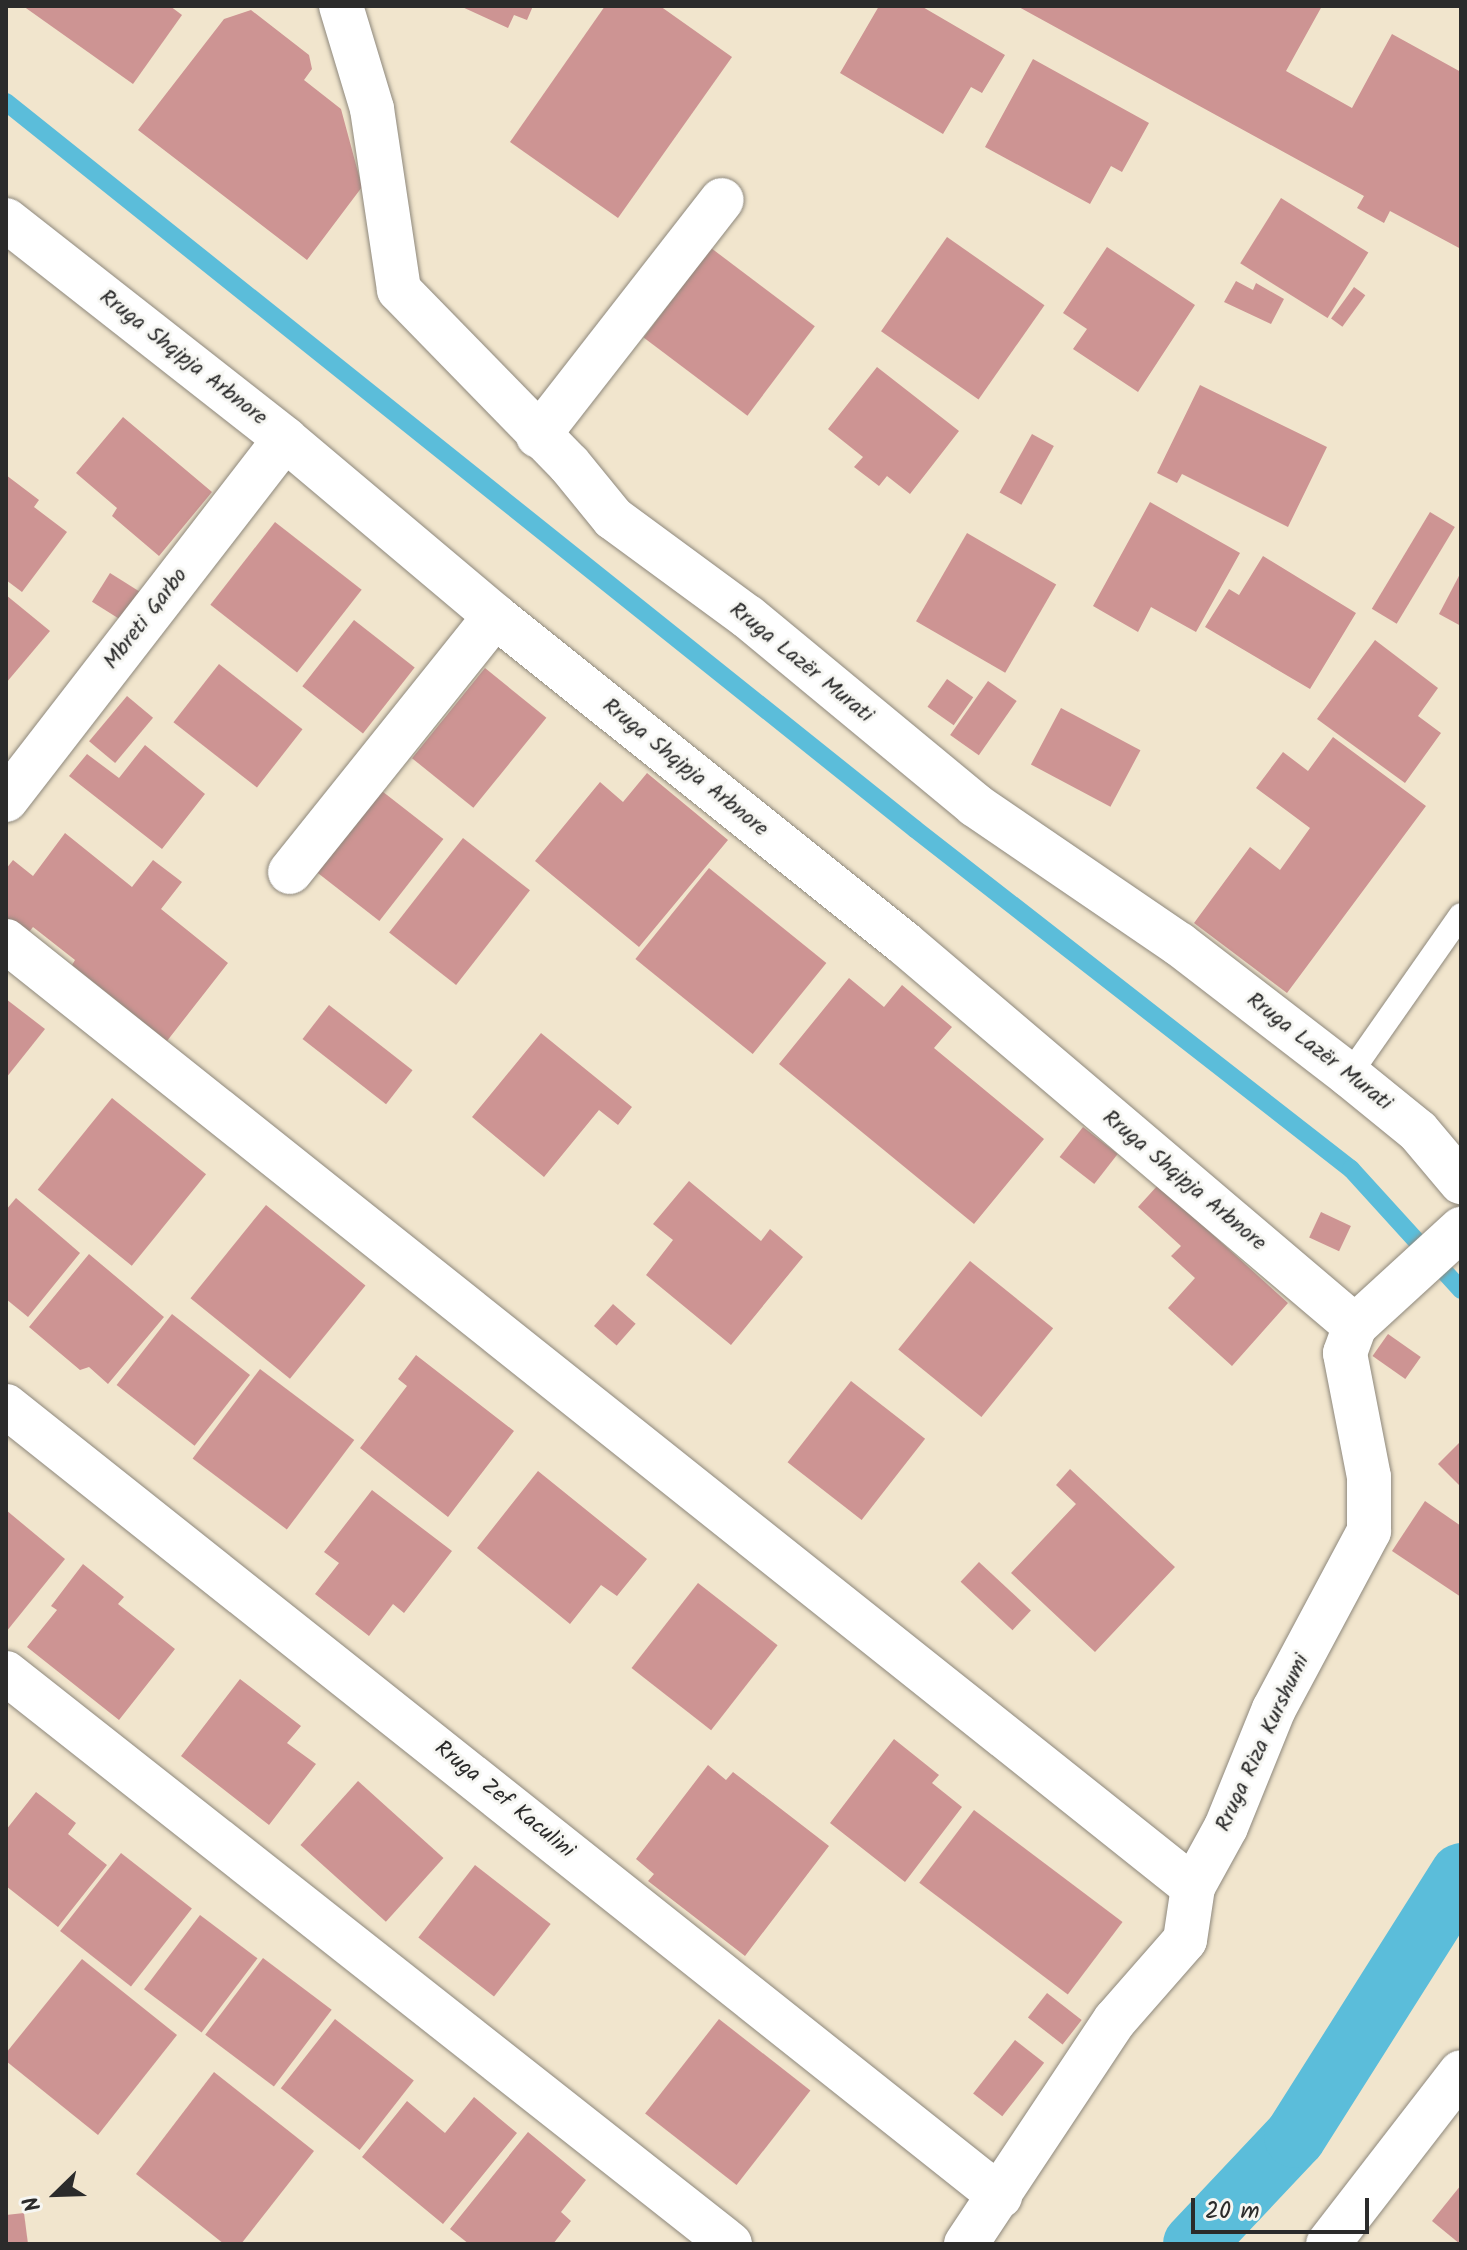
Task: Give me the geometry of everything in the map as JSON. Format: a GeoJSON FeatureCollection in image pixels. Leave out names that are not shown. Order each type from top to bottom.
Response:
{"type":"FeatureCollection","features":[{"type":"Feature","properties":{"kind":"street","name":"Rruga Lazër Murati"},"geometry":{"type":"LineString","coordinates":[[341,6],[372,109],[399,290],[538,436],[569,464],[613,518],[748,617],[975,805],[1179,944],[1349,1075],[1418,1131],[1461,1182]]}},
{"type":"Feature","properties":{"kind":"street"},"geometry":{"type":"LineString","coordinates":[[538,436],[722,200]]}},
{"type":"Feature","properties":{"kind":"street","name":"Rruga Shqipja Arbnore"},"geometry":{"type":"LineString","coordinates":[[6,220],[285,439],[495,616],[904,943],[1355,1326]]}},
{"type":"Feature","properties":{"kind":"street","name":"Mbreti Garbo"},"geometry":{"type":"LineString","coordinates":[[11,783],[285,439]]}},
{"type":"Feature","properties":{"kind":"street"},"geometry":{"type":"LineString","coordinates":[[290,872],[495,616]]}},
{"type":"Feature","properties":{"kind":"street"},"geometry":{"type":"LineString","coordinates":[[6,941],[1193,1887]]}},
{"type":"Feature","properties":{"kind":"street"},"geometry":{"type":"LineString","coordinates":[[1355,1326],[1456,1234]]}},
{"type":"Feature","properties":{"kind":"street","name":"Rruga Riza Kurshumi"},"geometry":{"type":"LineString","coordinates":[[966,2244],[1115,2020],[1185,1940],[1193,1887],[1226,1827],[1274,1709],[1369,1531],[1369,1477],[1345,1353],[1355,1326]]}},
{"type":"Feature","properties":{"kind":"street","name":"Rruga Zef Kaculini"},"geometry":{"type":"LineString","coordinates":[[6,1406],[1000,2196]]}},
{"type":"Feature","properties":{"kind":"street"},"geometry":{"type":"LineString","coordinates":[[6,1673],[730,2244]]}},
{"type":"Feature","properties":{"kind":"street"},"geometry":{"type":"LineString","coordinates":[[1328,2244],[1461,2072]]}},
{"type":"Feature","properties":{"kind":"lane"},"geometry":{"type":"LineString","coordinates":[[1349,1075],[1461,915]]}},
{"type":"Feature","properties":{"kind":"building"},"geometry":{"type":"Polygon","coordinates":[[[23,6],[170,6],[182,15],[133,84],[23,6]]]}},
{"type":"Feature","properties":{"kind":"building"},"geometry":{"type":"Polygon","coordinates":[[[460,6],[533,6],[527,20],[514,15],[508,28],[460,6]]]}},
{"type":"Feature","properties":{"kind":"building"},"geometry":{"type":"Polygon","coordinates":[[[605,6],[660,6],[732,57],[618,218],[510,142],[605,6]]]}},
{"type":"Feature","properties":{"kind":"building"},"geometry":{"type":"Polygon","coordinates":[[[879,6],[921,6],[1005,55],[982,93],[971,87],[943,134],[840,73],[879,6]]]}},
{"type":"Feature","properties":{"kind":"building"},"geometry":{"type":"Polygon","coordinates":[[[1017,6],[1322,6],[1286,71],[1352,108],[1392,34],[1461,72],[1461,249],[1390,211],[1384,223],[1357,208],[1364,196],[1017,6]]]}},
{"type":"Feature","properties":{"kind":"building"},"geometry":{"type":"Polygon","coordinates":[[[251,10],[309,55],[312,69],[304,80],[341,109],[362,187],[307,260],[138,130],[224,19],[251,10]]]}},
{"type":"Feature","properties":{"kind":"building"},"geometry":{"type":"Polygon","coordinates":[[[1033,59],[1149,123],[1122,172],[1111,166],[1090,204],[985,147],[1033,59]]]}},
{"type":"Feature","properties":{"kind":"building"},"geometry":{"type":"Polygon","coordinates":[[[1281,198],[1368,253],[1328,318],[1240,263],[1281,198]]]}},
{"type":"Feature","properties":{"kind":"building"},"geometry":{"type":"Polygon","coordinates":[[[947,237],[1044,305],[979,399],[881,331],[947,237]]]}},
{"type":"Feature","properties":{"kind":"building"},"geometry":{"type":"Polygon","coordinates":[[[1107,247],[1195,305],[1138,392],[1073,349],[1087,329],[1063,313],[1107,247]]]}},
{"type":"Feature","properties":{"kind":"building"},"geometry":{"type":"Polygon","coordinates":[[[711,248],[815,326],[747,416],[644,337],[711,248]]]}},
{"type":"Feature","properties":{"kind":"building"},"geometry":{"type":"Polygon","coordinates":[[[1236,281],[1253,290],[1256,283],[1284,299],[1271,324],[1224,302],[1236,281]]]}},
{"type":"Feature","properties":{"kind":"building"},"geometry":{"type":"Polygon","coordinates":[[[1354,287],[1365,295],[1342,327],[1331,319],[1354,287]]]}},
{"type":"Feature","properties":{"kind":"building"},"geometry":{"type":"Polygon","coordinates":[[[877,367],[959,431],[910,494],[887,476],[879,486],[854,467],[863,457],[828,429],[877,367]]]}},
{"type":"Feature","properties":{"kind":"building"},"geometry":{"type":"Polygon","coordinates":[[[1200,385],[1327,447],[1288,527],[1182,474],[1177,483],[1157,473],[1200,385]]]}},
{"type":"Feature","properties":{"kind":"building"},"geometry":{"type":"Polygon","coordinates":[[[123,417],[212,492],[159,556],[112,516],[117,508],[76,473],[123,417]]]}},
{"type":"Feature","properties":{"kind":"building"},"geometry":{"type":"Polygon","coordinates":[[[1032,434],[1054,446],[1021,505],[1000,493],[1032,434]]]}},
{"type":"Feature","properties":{"kind":"building"},"geometry":{"type":"Polygon","coordinates":[[[6,475],[39,500],[34,507],[67,532],[22,592],[6,580],[6,475]]]}},
{"type":"Feature","properties":{"kind":"building"},"geometry":{"type":"Polygon","coordinates":[[[1150,502],[1240,553],[1196,632],[1151,607],[1138,632],[1093,606],[1150,502]]]}},
{"type":"Feature","properties":{"kind":"building"},"geometry":{"type":"Polygon","coordinates":[[[1430,512],[1455,527],[1397,624],[1372,609],[1430,512]]]}},
{"type":"Feature","properties":{"kind":"building"},"geometry":{"type":"Polygon","coordinates":[[[275,522],[362,590],[297,672],[210,605],[275,522]]]}},
{"type":"Feature","properties":{"kind":"building"},"geometry":{"type":"Polygon","coordinates":[[[967,533],[1056,584],[1005,673],[916,621],[967,533]]]}},
{"type":"Feature","properties":{"kind":"building"},"geometry":{"type":"Polygon","coordinates":[[[1263,556],[1356,613],[1310,689],[1205,627],[1229,589],[1239,595],[1263,556]]]}},
{"type":"Feature","properties":{"kind":"building"},"geometry":{"type":"Polygon","coordinates":[[[1461,572],[1461,626],[1439,614],[1461,572]]]}},
{"type":"Feature","properties":{"kind":"building"},"geometry":{"type":"Polygon","coordinates":[[[110,573],[142,593],[124,622],[92,602],[110,573]]]}},
{"type":"Feature","properties":{"kind":"building"},"geometry":{"type":"Polygon","coordinates":[[[6,595],[50,631],[6,683],[6,595]]]}},
{"type":"Feature","properties":{"kind":"building"},"geometry":{"type":"Polygon","coordinates":[[[354,620],[415,667],[363,734],[302,686],[354,620]]]}},
{"type":"Feature","properties":{"kind":"building"},"geometry":{"type":"Polygon","coordinates":[[[1375,640],[1438,688],[1418,716],[1441,733],[1405,783],[1317,719],[1375,640]]]}},
{"type":"Feature","properties":{"kind":"building"},"geometry":{"type":"Polygon","coordinates":[[[219,664],[303,729],[257,788],[173,722],[219,664]]]}},
{"type":"Feature","properties":{"kind":"building"},"geometry":{"type":"Polygon","coordinates":[[[485,668],[546,718],[473,808],[412,758],[485,668]]]}},
{"type":"Feature","properties":{"kind":"building"},"geometry":{"type":"Polygon","coordinates":[[[947,679],[973,697],[954,725],[927,707],[947,679]]]}},
{"type":"Feature","properties":{"kind":"building"},"geometry":{"type":"Polygon","coordinates":[[[988,681],[1017,701],[979,755],[950,735],[988,681]]]}},
{"type":"Feature","properties":{"kind":"building"},"geometry":{"type":"Polygon","coordinates":[[[127,696],[153,718],[115,763],[89,741],[127,696]]]}},
{"type":"Feature","properties":{"kind":"building"},"geometry":{"type":"Polygon","coordinates":[[[1061,708],[1140,750],[1110,807],[1031,765],[1061,708]]]}},
{"type":"Feature","properties":{"kind":"building"},"geometry":{"type":"Polygon","coordinates":[[[1333,737],[1426,806],[1287,993],[1194,923],[1250,847],[1280,870],[1310,828],[1256,788],[1283,752],[1308,771],[1333,737]]]}},
{"type":"Feature","properties":{"kind":"building"},"geometry":{"type":"Polygon","coordinates":[[[145,745],[205,794],[162,849],[69,776],[87,754],[119,778],[145,745]]]}},
{"type":"Feature","properties":{"kind":"building"},"geometry":{"type":"Polygon","coordinates":[[[647,773],[728,840],[639,947],[535,861],[600,782],[623,802],[647,773]]]}},
{"type":"Feature","properties":{"kind":"building"},"geometry":{"type":"Polygon","coordinates":[[[378,788],[443,839],[379,921],[314,870],[378,788]]]}},
{"type":"Feature","properties":{"kind":"building"},"geometry":{"type":"Polygon","coordinates":[[[65,833],[132,887],[153,860],[182,882],[161,909],[228,963],[167,1041],[72,965],[75,960],[33,927],[26,936],[6,921],[6,869],[13,860],[33,876],[65,833]]]}},
{"type":"Feature","properties":{"kind":"building"},"geometry":{"type":"Polygon","coordinates":[[[463,838],[530,890],[456,985],[389,933],[463,838]]]}},
{"type":"Feature","properties":{"kind":"building"},"geometry":{"type":"Polygon","coordinates":[[[709,868],[826,963],[753,1054],[635,959],[709,868]]]}},
{"type":"Feature","properties":{"kind":"building"},"geometry":{"type":"Polygon","coordinates":[[[849,978],[884,1007],[902,985],[952,1027],[934,1048],[1044,1139],[974,1224],[779,1064],[849,978]]]}},
{"type":"Feature","properties":{"kind":"building"},"geometry":{"type":"Polygon","coordinates":[[[6,999],[45,1029],[6,1078],[6,999]]]}},
{"type":"Feature","properties":{"kind":"building"},"geometry":{"type":"Polygon","coordinates":[[[329,1005],[413,1070],[386,1104],[303,1039],[329,1005]]]}},
{"type":"Feature","properties":{"kind":"building"},"geometry":{"type":"Polygon","coordinates":[[[541,1033],[632,1107],[618,1125],[599,1110],[544,1177],[472,1117],[541,1033]]]}},
{"type":"Feature","properties":{"kind":"building"},"geometry":{"type":"Polygon","coordinates":[[[112,1098],[206,1174],[132,1266],[38,1190],[112,1098]]]}},
{"type":"Feature","properties":{"kind":"building"},"geometry":{"type":"Polygon","coordinates":[[[1083,1127],[1118,1154],[1094,1184],[1060,1157],[1083,1127]]]}},
{"type":"Feature","properties":{"kind":"building"},"geometry":{"type":"Polygon","coordinates":[[[689,1181],[761,1241],[770,1229],[803,1257],[731,1345],[646,1275],[673,1240],[653,1224],[689,1181]]]}},
{"type":"Feature","properties":{"kind":"building"},"geometry":{"type":"Polygon","coordinates":[[[1158,1185],[1288,1303],[1232,1366],[1168,1308],[1195,1278],[1171,1256],[1181,1246],[1138,1207],[1158,1185]]]}},
{"type":"Feature","properties":{"kind":"building"},"geometry":{"type":"Polygon","coordinates":[[[16,1198],[80,1253],[28,1317],[6,1299],[6,1210],[16,1198]]]}},
{"type":"Feature","properties":{"kind":"building"},"geometry":{"type":"Polygon","coordinates":[[[266,1205],[365,1286],[290,1379],[190,1298],[266,1205]]]}},
{"type":"Feature","properties":{"kind":"building"},"geometry":{"type":"Polygon","coordinates":[[[1321,1212],[1351,1226],[1339,1251],[1309,1237],[1321,1212]]]}},
{"type":"Feature","properties":{"kind":"building"},"geometry":{"type":"Polygon","coordinates":[[[89,1254],[164,1317],[108,1384],[89,1367],[80,1370],[29,1327],[89,1254]]]}},
{"type":"Feature","properties":{"kind":"building"},"geometry":{"type":"Polygon","coordinates":[[[970,1261],[1053,1328],[981,1417],[898,1350],[970,1261]]]}},
{"type":"Feature","properties":{"kind":"building"},"geometry":{"type":"Polygon","coordinates":[[[613,1304],[636,1324],[617,1346],[594,1326],[613,1304]]]}},
{"type":"Feature","properties":{"kind":"building"},"geometry":{"type":"Polygon","coordinates":[[[172,1314],[250,1375],[195,1446],[117,1385],[172,1314]]]}},
{"type":"Feature","properties":{"kind":"building"},"geometry":{"type":"Polygon","coordinates":[[[1388,1334],[1421,1357],[1405,1379],[1373,1356],[1388,1334]]]}},
{"type":"Feature","properties":{"kind":"building"},"geometry":{"type":"Polygon","coordinates":[[[416,1355],[514,1431],[448,1517],[360,1448],[407,1386],[398,1379],[416,1355]]]}},
{"type":"Feature","properties":{"kind":"building"},"geometry":{"type":"Polygon","coordinates":[[[260,1369],[354,1440],[287,1529],[193,1458],[260,1369]]]}},
{"type":"Feature","properties":{"kind":"building"},"geometry":{"type":"Polygon","coordinates":[[[851,1381],[925,1439],[862,1520],[788,1462],[851,1381]]]}},
{"type":"Feature","properties":{"kind":"building"},"geometry":{"type":"Polygon","coordinates":[[[1461,1441],[1461,1487],[1438,1464],[1461,1441]]]}},
{"type":"Feature","properties":{"kind":"building"},"geometry":{"type":"Polygon","coordinates":[[[1070,1469],[1175,1567],[1095,1652],[1011,1573],[1076,1504],[1056,1485],[1070,1469]]]}},
{"type":"Feature","properties":{"kind":"building"},"geometry":{"type":"Polygon","coordinates":[[[538,1471],[647,1559],[617,1596],[601,1585],[570,1624],[477,1548],[538,1471]]]}},
{"type":"Feature","properties":{"kind":"building"},"geometry":{"type":"Polygon","coordinates":[[[372,1490],[452,1551],[404,1613],[393,1604],[369,1636],[315,1594],[339,1563],[324,1552],[372,1490]]]}},
{"type":"Feature","properties":{"kind":"building"},"geometry":{"type":"Polygon","coordinates":[[[1425,1501],[1461,1526],[1461,1597],[1392,1551],[1425,1501]]]}},
{"type":"Feature","properties":{"kind":"building"},"geometry":{"type":"Polygon","coordinates":[[[6,1510],[65,1559],[6,1632],[6,1510]]]}},
{"type":"Feature","properties":{"kind":"building"},"geometry":{"type":"Polygon","coordinates":[[[979,1562],[1031,1610],[1013,1630],[961,1582],[979,1562]]]}},
{"type":"Feature","properties":{"kind":"building"},"geometry":{"type":"Polygon","coordinates":[[[83,1564],[124,1597],[118,1604],[175,1649],[119,1720],[27,1647],[57,1610],[51,1606],[83,1564]]]}},
{"type":"Feature","properties":{"kind":"building"},"geometry":{"type":"Polygon","coordinates":[[[698,1583],[778,1645],[711,1730],[632,1668],[698,1583]]]}},
{"type":"Feature","properties":{"kind":"building"},"geometry":{"type":"Polygon","coordinates":[[[240,1679],[301,1726],[287,1743],[316,1764],[269,1825],[181,1756],[240,1679]]]}},
{"type":"Feature","properties":{"kind":"building"},"geometry":{"type":"Polygon","coordinates":[[[894,1739],[939,1775],[932,1783],[962,1807],[905,1882],[830,1823],[894,1739]]]}},
{"type":"Feature","properties":{"kind":"building"},"geometry":{"type":"Polygon","coordinates":[[[708,1765],[726,1780],[733,1772],[829,1846],[745,1956],[648,1881],[654,1874],[636,1859],[708,1765]]]}},
{"type":"Feature","properties":{"kind":"building"},"geometry":{"type":"Polygon","coordinates":[[[358,1781],[443,1858],[386,1922],[300,1845],[358,1781]]]}},
{"type":"Feature","properties":{"kind":"building"},"geometry":{"type":"Polygon","coordinates":[[[36,1792],[76,1823],[68,1834],[107,1865],[58,1927],[6,1886],[6,1830],[36,1792]]]}},
{"type":"Feature","properties":{"kind":"building"},"geometry":{"type":"Polygon","coordinates":[[[974,1810],[1123,1922],[1068,1995],[919,1883],[974,1810]]]}},
{"type":"Feature","properties":{"kind":"building"},"geometry":{"type":"Polygon","coordinates":[[[121,1853],[192,1908],[131,1986],[60,1931],[121,1853]]]}},
{"type":"Feature","properties":{"kind":"building"},"geometry":{"type":"Polygon","coordinates":[[[475,1865],[551,1924],[494,1997],[418,1937],[475,1865]]]}},
{"type":"Feature","properties":{"kind":"building"},"geometry":{"type":"Polygon","coordinates":[[[200,1915],[258,1958],[202,2033],[144,1989],[200,1915]]]}},
{"type":"Feature","properties":{"kind":"building"},"geometry":{"type":"Polygon","coordinates":[[[263,1958],[332,2010],[274,2086],[205,2035],[263,1958]]]}},
{"type":"Feature","properties":{"kind":"building"},"geometry":{"type":"Polygon","coordinates":[[[82,1959],[177,2035],[98,2135],[6,2061],[6,2053],[82,1959]]]}},
{"type":"Feature","properties":{"kind":"building"},"geometry":{"type":"Polygon","coordinates":[[[1047,1993],[1082,2020],[1063,2045],[1028,2017],[1047,1993]]]}},
{"type":"Feature","properties":{"kind":"building"},"geometry":{"type":"Polygon","coordinates":[[[335,2019],[414,2081],[360,2150],[281,2088],[335,2019]]]}},
{"type":"Feature","properties":{"kind":"building"},"geometry":{"type":"Polygon","coordinates":[[[719,2019],[810,2090],[737,2185],[645,2114],[719,2019]]]}},
{"type":"Feature","properties":{"kind":"building"},"geometry":{"type":"Polygon","coordinates":[[[1015,2040],[1044,2063],[1002,2116],[973,2094],[1015,2040]]]}},
{"type":"Feature","properties":{"kind":"building"},"geometry":{"type":"Polygon","coordinates":[[[214,2072],[314,2151],[241,2244],[224,2244],[136,2174],[214,2072]]]}},
{"type":"Feature","properties":{"kind":"building"},"geometry":{"type":"Polygon","coordinates":[[[474,2097],[517,2133],[443,2224],[362,2157],[407,2101],[445,2133],[474,2097]]]}},
{"type":"Feature","properties":{"kind":"building"},"geometry":{"type":"Polygon","coordinates":[[[528,2132],[586,2180],[561,2212],[571,2221],[553,2244],[469,2244],[450,2229],[528,2132]]]}},
{"type":"Feature","properties":{"kind":"building"},"geometry":{"type":"Polygon","coordinates":[[[1461,2185],[1461,2244],[1460,2244],[1432,2221],[1461,2185]]]}},
{"type":"Feature","properties":{"kind":"building"},"geometry":{"type":"Polygon","coordinates":[[[24,2213],[28,2244],[6,2244],[6,2215],[24,2213]]]}},
{"type":"Feature","properties":{"kind":"waterway"},"geometry":{"type":"LineString","coordinates":[[6,102],[915,829],[1351,1169],[1461,1290]]}},
{"type":"Feature","properties":{"kind":"waterway"},"geometry":{"type":"LineString","coordinates":[[1194,2244],[1295,2137],[1461,1874]]}}]}
